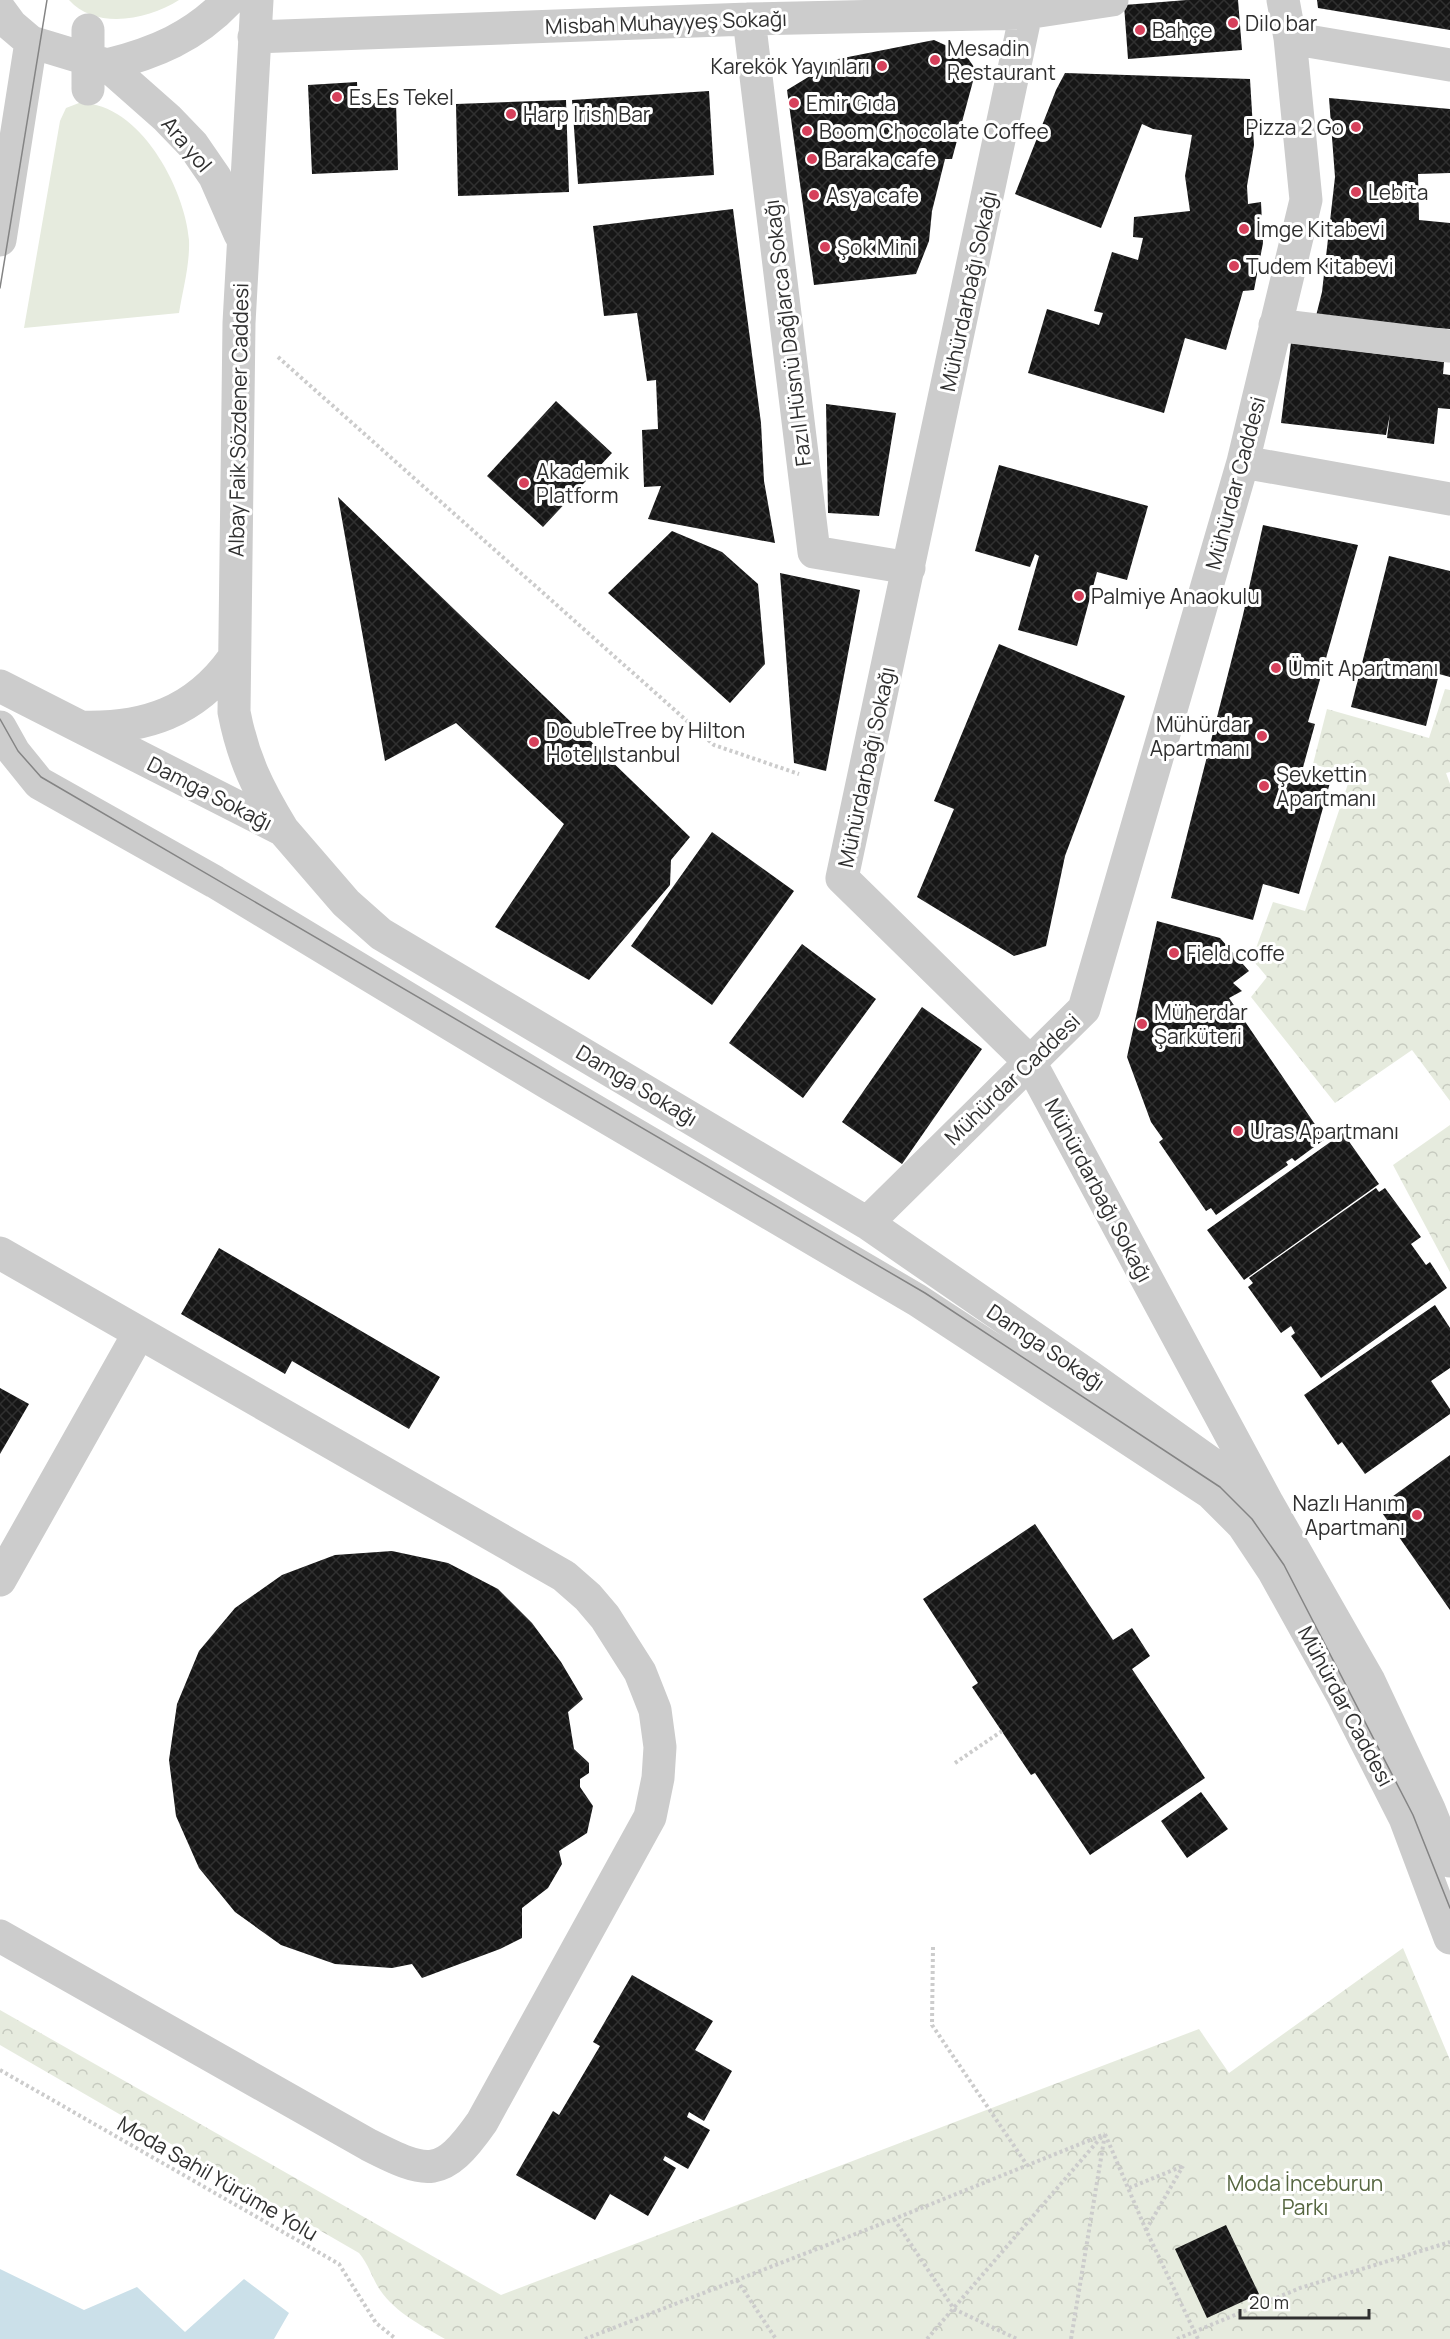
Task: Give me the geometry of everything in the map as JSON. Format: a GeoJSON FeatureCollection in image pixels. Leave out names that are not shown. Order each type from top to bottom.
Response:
{"type":"FeatureCollection","features":[{"type":"Feature","properties":{"kind":"street","name":"Ara yol"},"geometry":{"type":"LineString","coordinates":[[93,61],[145,56],[177,42],[210,20],[229,0]]}},
{"type":"Feature","properties":{"kind":"street","name":"Albay Faik Sözdener Caddesi"},"geometry":{"type":"LineString","coordinates":[[257,0],[239,322],[234,712],[240,747],[255,784],[283,830]]}},
{"type":"Feature","properties":{"kind":"street","name":"Misbah Muhayyeş Sokağı"},"geometry":{"type":"LineString","coordinates":[[254,37],[598,12],[749,19],[1026,13],[1113,0]]}},
{"type":"Feature","properties":{"kind":"street","name":"Mühürdar Caddesi"},"geometry":{"type":"LineString","coordinates":[[867,1223],[1084,1009],[1243,462],[1306,200],[1290,38],[1283,0]]}},
{"type":"Feature","properties":{"kind":"street","name":"Ara yol"},"geometry":{"type":"LineString","coordinates":[[0,10],[11,25],[31,42],[93,61],[167,118],[193,145],[215,177],[243,242]]}},
{"type":"Feature","properties":{"kind":"street","name":"Mühürdarbağı Sokağı"},"geometry":{"type":"LineString","coordinates":[[1026,13],[842,878],[1030,1062],[1268,1504]]}},
{"type":"Feature","properties":{"kind":"street","name":"Fazıl Hüsnü Dağlarca Sokağı"},"geometry":{"type":"LineString","coordinates":[[749,19],[814,552],[909,568]]}},
{"type":"Feature","properties":{"kind":"street"},"geometry":{"type":"LineString","coordinates":[[1290,38],[1450,65]]}},
{"type":"Feature","properties":{"kind":"street"},"geometry":{"type":"LineString","coordinates":[[0,240],[31,42]]}},
{"type":"Feature","properties":{"kind":"street"},"geometry":{"type":"LineString","coordinates":[[1275,325],[1450,345]]}},
{"type":"Feature","properties":{"kind":"street"},"geometry":{"type":"LineString","coordinates":[[1243,462],[1450,499]]}},
{"type":"Feature","properties":{"kind":"street"},"geometry":{"type":"LineString","coordinates":[[77,727],[131,726],[162,715],[190,701],[216,682],[233,659]]}},
{"type":"Feature","properties":{"kind":"street","name":"Damga Sokağı"},"geometry":{"type":"LineString","coordinates":[[0,687],[283,830],[346,903],[381,934],[867,1223],[1089,1376],[1268,1504]]}},
{"type":"Feature","properties":{"kind":"street","name":"Damga Sokağı"},"geometry":{"type":"LineString","coordinates":[[0,727],[14,752],[39,783],[214,882],[551,1085],[917,1300],[1211,1493]]}},
{"type":"Feature","properties":{"kind":"street"},"geometry":{"type":"LineString","coordinates":[[0,1253],[564,1576],[588,1597],[610,1625],[635,1664],[655,1710],[660,1747],[650,1817],[482,2122],[461,2152],[432,2167],[417,2167],[369,2145],[0,1935]]}},
{"type":"Feature","properties":{"kind":"street"},"geometry":{"type":"LineString","coordinates":[[0,1580],[140,1333]]}},
{"type":"Feature","properties":{"kind":"street","name":"Mühürdar Caddesi"},"geometry":{"type":"LineString","coordinates":[[1211,1493],[1243,1525],[1273,1570],[1343,1696],[1405,1818],[1450,1938]]}},
{"type":"Feature","properties":{"kind":"street","name":"Mühürdar Caddesi"},"geometry":{"type":"LineString","coordinates":[[1268,1504],[1440,1808],[1450,1861]]}},
{"type":"Feature","properties":{"kind":"path"},"geometry":{"type":"LineString","coordinates":[[239,322],[714,745],[799,774]]}},
{"type":"Feature","properties":{"kind":"path"},"geometry":{"type":"LineString","coordinates":[[955,1762],[1002,1731]]}},
{"type":"Feature","properties":{"kind":"path"},"geometry":{"type":"LineString","coordinates":[[933,1947],[932,2025],[1027,2165]]}},
{"type":"Feature","properties":{"kind":"path","name":"Moda Sahil Yürüme Yolu"},"geometry":{"type":"LineString","coordinates":[[0,2070],[339,2264],[376,2323],[396,2339]]}},
{"type":"Feature","properties":{"kind":"path"},"geometry":{"type":"LineString","coordinates":[[585,2339],[1105,2134]]}},
{"type":"Feature","properties":{"kind":"path"},"geometry":{"type":"LineString","coordinates":[[1105,2134],[1146,2230],[1198,2339]]}},
{"type":"Feature","properties":{"kind":"path"},"geometry":{"type":"LineString","coordinates":[[927,2339],[1105,2134]]}},
{"type":"Feature","properties":{"kind":"path"},"geometry":{"type":"LineString","coordinates":[[1071,2339],[1105,2134]]}},
{"type":"Feature","properties":{"kind":"path"},"geometry":{"type":"LineString","coordinates":[[1129,2188],[1183,2166],[1146,2230]]}},
{"type":"Feature","properties":{"kind":"path"},"geometry":{"type":"LineString","coordinates":[[894,2219],[954,2309],[1017,2339]]}},
{"type":"Feature","properties":{"kind":"path"},"geometry":{"type":"LineString","coordinates":[[1177,2339],[1300,2288],[1450,2242]]}},
{"type":"Feature","properties":{"kind":"path"},"geometry":{"type":"LineString","coordinates":[[737,2280],[776,2339]]}},
{"type":"Feature","properties":{"kind":"green space"},"geometry":{"type":"Polygon","coordinates":[[[69,0],[179,0],[153,13],[122,19],[93,15],[80,9],[69,0]]]}},
{"type":"Feature","properties":{"kind":"green space"},"geometry":{"type":"Polygon","coordinates":[[[79,103],[101,106],[121,116],[139,131],[155,151],[168,173],[186,219],[189,240],[179,313],[24,328],[60,121],[66,108],[79,103]]]}},
{"type":"Feature","properties":{"kind":"green space"},"geometry":{"type":"Polygon","coordinates":[[[1445,689],[1450,690],[1450,772],[1446,773],[1450,784],[1450,1101],[1412,1050],[1335,1103],[1251,997],[1267,977],[1252,959],[1273,902],[1305,911],[1351,775],[1313,764],[1327,709],[1429,738],[1445,689]]]}},
{"type":"Feature","properties":{"kind":"green space"},"geometry":{"type":"Polygon","coordinates":[[[1450,1125],[1450,1272],[1393,1165],[1450,1125]]]}},
{"type":"Feature","properties":{"kind":"green space","name":"Moda İnceburun Parkı"},"geometry":{"type":"Polygon","coordinates":[[[1403,1948],[1450,2060],[1450,2339],[445,2339],[410,2318],[386,2298],[359,2253],[0,2045],[0,2010],[501,2295],[1199,2029],[1229,2073],[1403,1948]]]}},
{"type":"Feature","properties":{"kind":"water"},"geometry":{"type":"Polygon","coordinates":[[[0,2269],[84,2310],[137,2287],[185,2332],[244,2279],[289,2313],[274,2339],[0,2339],[0,2269]]]}},
{"type":"Feature","properties":{"kind":"building"},"geometry":{"type":"Polygon","coordinates":[[[1187,0],[1238,0],[1242,50],[1128,59],[1124,5],[1187,0]]]}},
{"type":"Feature","properties":{"kind":"building"},"geometry":{"type":"Polygon","coordinates":[[[1317,0],[1450,0],[1450,30],[1318,8],[1317,0]]]}},
{"type":"Feature","properties":{"kind":"building"},"geometry":{"type":"Polygon","coordinates":[[[934,40],[965,54],[976,70],[952,159],[945,159],[932,211],[929,241],[916,274],[814,285],[787,90],[838,59],[934,40]]]}},
{"type":"Feature","properties":{"kind":"building"},"geometry":{"type":"Polygon","coordinates":[[[1065,73],[1250,79],[1254,145],[1247,186],[1248,204],[1261,202],[1263,243],[1254,290],[1243,291],[1226,350],[1185,338],[1164,413],[1028,373],[1047,309],[1099,325],[1103,313],[1094,311],[1112,252],[1138,260],[1143,238],[1133,237],[1134,217],[1190,211],[1185,176],[1192,135],[1153,129],[1142,124],[1101,228],[1015,194],[1056,90],[1065,73]]]}},
{"type":"Feature","properties":{"kind":"building"},"geometry":{"type":"Polygon","coordinates":[[[357,82],[358,104],[396,102],[398,170],[312,174],[308,85],[357,82]]]}},
{"type":"Feature","properties":{"kind":"building"},"geometry":{"type":"Polygon","coordinates":[[[709,91],[714,175],[578,184],[572,100],[709,91]]]}},
{"type":"Feature","properties":{"kind":"building"},"geometry":{"type":"Polygon","coordinates":[[[1329,98],[1450,109],[1450,173],[1418,174],[1419,220],[1450,223],[1450,329],[1315,320],[1322,292],[1335,177],[1329,98]]]}},
{"type":"Feature","properties":{"kind":"building"},"geometry":{"type":"Polygon","coordinates":[[[566,100],[569,192],[458,196],[456,104],[566,100]]]}},
{"type":"Feature","properties":{"kind":"building"},"geometry":{"type":"Polygon","coordinates":[[[733,209],[761,423],[764,481],[775,543],[648,519],[661,486],[644,487],[642,430],[658,429],[656,380],[647,381],[637,313],[604,316],[593,226],[733,209]]]}},
{"type":"Feature","properties":{"kind":"building"},"geometry":{"type":"Polygon","coordinates":[[[1291,343],[1444,362],[1443,374],[1450,375],[1450,409],[1438,408],[1434,444],[1387,438],[1390,414],[1386,435],[1281,423],[1291,343]]]}},
{"type":"Feature","properties":{"kind":"building"},"geometry":{"type":"Polygon","coordinates":[[[556,401],[612,453],[543,527],[487,476],[556,401]]]}},
{"type":"Feature","properties":{"kind":"building"},"geometry":{"type":"Polygon","coordinates":[[[826,404],[896,413],[879,516],[828,513],[826,404]]]}},
{"type":"Feature","properties":{"kind":"building"},"geometry":{"type":"Polygon","coordinates":[[[999,465],[1148,506],[1127,580],[1097,572],[1077,646],[1018,630],[1039,556],[1035,554],[1030,567],[975,551],[999,465]]]}},
{"type":"Feature","properties":{"kind":"building","name":"DoubleTree by Hilton Hotel Istanbul"},"geometry":{"type":"Polygon","coordinates":[[[338,497],[690,837],[671,860],[670,885],[589,980],[495,927],[564,824],[456,723],[385,761],[338,497]]]}},
{"type":"Feature","properties":{"kind":"building"},"geometry":{"type":"Polygon","coordinates":[[[1263,525],[1358,545],[1308,722],[1315,724],[1302,771],[1331,779],[1299,894],[1263,884],[1253,920],[1171,898],[1243,615],[1263,525]]]}},
{"type":"Feature","properties":{"kind":"building"},"geometry":{"type":"Polygon","coordinates":[[[672,531],[722,552],[758,584],[765,664],[730,703],[608,593],[672,531]]]}},
{"type":"Feature","properties":{"kind":"building"},"geometry":{"type":"Polygon","coordinates":[[[1389,556],[1450,571],[1450,677],[1439,674],[1426,726],[1351,707],[1389,556]]]}},
{"type":"Feature","properties":{"kind":"building"},"geometry":{"type":"Polygon","coordinates":[[[780,573],[860,590],[826,771],[794,763],[780,573]]]}},
{"type":"Feature","properties":{"kind":"building"},"geometry":{"type":"Polygon","coordinates":[[[999,644],[1125,696],[1065,856],[1046,946],[1014,956],[917,897],[954,809],[934,801],[999,644]]]}},
{"type":"Feature","properties":{"kind":"building"},"geometry":{"type":"Polygon","coordinates":[[[712,832],[794,891],[712,1005],[631,946],[712,832]]]}},
{"type":"Feature","properties":{"kind":"building"},"geometry":{"type":"Polygon","coordinates":[[[1157,921],[1220,938],[1249,971],[1233,983],[1242,991],[1229,998],[1325,1139],[1295,1161],[1292,1158],[1286,1162],[1288,1165],[1216,1215],[1211,1208],[1206,1211],[1159,1142],[1163,1139],[1151,1122],[1127,1057],[1157,921]]]}},
{"type":"Feature","properties":{"kind":"building"},"geometry":{"type":"Polygon","coordinates":[[[802,944],[876,999],[803,1098],[729,1043],[802,944]]]}},
{"type":"Feature","properties":{"kind":"building"},"geometry":{"type":"Polygon","coordinates":[[[922,1007],[982,1049],[902,1164],[842,1122],[922,1007]]]}},
{"type":"Feature","properties":{"kind":"building"},"geometry":{"type":"Polygon","coordinates":[[[1343,1133],[1379,1184],[1244,1280],[1207,1230],[1343,1133]]]}},
{"type":"Feature","properties":{"kind":"building"},"geometry":{"type":"Polygon","coordinates":[[[1376,1188],[1379,1192],[1385,1188],[1421,1237],[1411,1244],[1426,1265],[1430,1262],[1447,1288],[1321,1378],[1291,1336],[1295,1333],[1291,1326],[1281,1333],[1248,1287],[1253,1283],[1249,1278],[1376,1188]]]}},
{"type":"Feature","properties":{"kind":"building"},"geometry":{"type":"Polygon","coordinates":[[[219,1248],[440,1377],[409,1429],[292,1361],[285,1374],[181,1314],[219,1248]]]}},
{"type":"Feature","properties":{"kind":"building"},"geometry":{"type":"Polygon","coordinates":[[[1435,1305],[1450,1328],[1450,1368],[1431,1381],[1450,1409],[1450,1414],[1365,1474],[1342,1442],[1338,1445],[1304,1395],[1435,1305]]]}},
{"type":"Feature","properties":{"kind":"building"},"geometry":{"type":"Polygon","coordinates":[[[0,1388],[29,1404],[0,1454],[0,1388]]]}},
{"type":"Feature","properties":{"kind":"building","name":"Nazlı Hanım Apartmanı"},"geometry":{"type":"Polygon","coordinates":[[[1450,1455],[1450,1610],[1378,1507],[1450,1455]]]}},
{"type":"Feature","properties":{"kind":"building"},"geometry":{"type":"Polygon","coordinates":[[[1035,1524],[1113,1640],[1132,1628],[1150,1656],[1132,1669],[1205,1778],[1090,1855],[1035,1773],[1031,1775],[972,1687],[978,1683],[923,1599],[1035,1524]]]}},
{"type":"Feature","properties":{"kind":"building"},"geometry":{"type":"Polygon","coordinates":[[[392,1551],[448,1563],[498,1589],[532,1623],[561,1662],[583,1699],[568,1712],[574,1749],[589,1763],[589,1773],[580,1779],[580,1787],[593,1806],[587,1833],[559,1851],[562,1864],[548,1888],[522,1908],[522,1938],[500,1949],[422,1978],[412,1964],[392,1968],[335,1964],[281,1945],[235,1912],[199,1868],[176,1816],[169,1760],[177,1704],[199,1651],[235,1608],[282,1575],[335,1555],[392,1551]]]}},
{"type":"Feature","properties":{"kind":"building"},"geometry":{"type":"Polygon","coordinates":[[[1201,1792],[1228,1829],[1187,1858],[1161,1821],[1201,1792]]]}},
{"type":"Feature","properties":{"kind":"building"},"geometry":{"type":"Polygon","coordinates":[[[632,1975],[713,2021],[695,2050],[732,2071],[704,2121],[689,2112],[687,2117],[710,2130],[688,2169],[665,2156],[663,2160],[676,2168],[648,2216],[610,2194],[595,2220],[516,2175],[553,2111],[559,2115],[600,2046],[593,2042],[632,1975]]]}},
{"type":"Feature","properties":{"kind":"building"},"geometry":{"type":"Polygon","coordinates":[[[1226,2225],[1259,2294],[1207,2318],[1175,2249],[1226,2225]]]}},
{"type":"Feature","properties":{"kind":"tram line"},"geometry":{"type":"LineString","coordinates":[[0,288],[47,0]]}},
{"type":"Feature","properties":{"kind":"tram line"},"geometry":{"type":"LineString","coordinates":[[0,719],[18,751],[41,777],[925,1293],[1220,1487],[1252,1519],[1284,1565],[1413,1815],[1450,1908]]}},
{"type":"Feature","properties":{"kind":"place","name":"Dilo bar"},"geometry":{"type":"Point","coordinates":[1233,23]}},
{"type":"Feature","properties":{"kind":"place","name":"Bahçe"},"geometry":{"type":"Point","coordinates":[1140,30]}},
{"type":"Feature","properties":{"kind":"place","name":"Mesadin Restaurant"},"geometry":{"type":"Point","coordinates":[935,60]}},
{"type":"Feature","properties":{"kind":"place","name":"Karekök Yayınları"},"geometry":{"type":"Point","coordinates":[882,66]}},
{"type":"Feature","properties":{"kind":"place","name":"Es Es Tekel"},"geometry":{"type":"Point","coordinates":[337,97]}},
{"type":"Feature","properties":{"kind":"place","name":"Emir Gıda"},"geometry":{"type":"Point","coordinates":[794,103]}},
{"type":"Feature","properties":{"kind":"place","name":"Harp Irish Bar"},"geometry":{"type":"Point","coordinates":[511,114]}},
{"type":"Feature","properties":{"kind":"place","name":"Pizza 2 Go"},"geometry":{"type":"Point","coordinates":[1356,127]}},
{"type":"Feature","properties":{"kind":"place","name":"Boom Chocolate Coffee"},"geometry":{"type":"Point","coordinates":[807,131]}},
{"type":"Feature","properties":{"kind":"place","name":"Baraka cafe"},"geometry":{"type":"Point","coordinates":[812,159]}},
{"type":"Feature","properties":{"kind":"place","name":"Lebita"},"geometry":{"type":"Point","coordinates":[1356,192]}},
{"type":"Feature","properties":{"kind":"place","name":"Asya cafe"},"geometry":{"type":"Point","coordinates":[814,195]}},
{"type":"Feature","properties":{"kind":"place","name":"İmge Kitabevi"},"geometry":{"type":"Point","coordinates":[1244,229]}},
{"type":"Feature","properties":{"kind":"place","name":"Şok Mini"},"geometry":{"type":"Point","coordinates":[825,247]}},
{"type":"Feature","properties":{"kind":"place","name":"Tudem Kitabevi"},"geometry":{"type":"Point","coordinates":[1234,266]}},
{"type":"Feature","properties":{"kind":"place","name":"Akademik Platform"},"geometry":{"type":"Point","coordinates":[524,483]}},
{"type":"Feature","properties":{"kind":"place","name":"Palmiye Anaokulu"},"geometry":{"type":"Point","coordinates":[1079,596]}},
{"type":"Feature","properties":{"kind":"place","name":"Ümit Apartmanı"},"geometry":{"type":"Point","coordinates":[1276,668]}},
{"type":"Feature","properties":{"kind":"place","name":"Mühürdar Apartmanı"},"geometry":{"type":"Point","coordinates":[1262,736]}},
{"type":"Feature","properties":{"kind":"place","name":"DoubleTree by Hilton Hotel Istanbul"},"geometry":{"type":"Point","coordinates":[534,742]}},
{"type":"Feature","properties":{"kind":"place","name":"Şevkettin Apartmanı"},"geometry":{"type":"Point","coordinates":[1264,786]}},
{"type":"Feature","properties":{"kind":"place","name":"Field coffe"},"geometry":{"type":"Point","coordinates":[1174,953]}},
{"type":"Feature","properties":{"kind":"place","name":"Müherdar Şarküteri"},"geometry":{"type":"Point","coordinates":[1142,1024]}},
{"type":"Feature","properties":{"kind":"place","name":"Uras Apartmanı"},"geometry":{"type":"Point","coordinates":[1238,1131]}},
{"type":"Feature","properties":{"kind":"place","name":"Nazlı Hanım Apartmanı"},"geometry":{"type":"Point","coordinates":[1417,1515]}}]}
